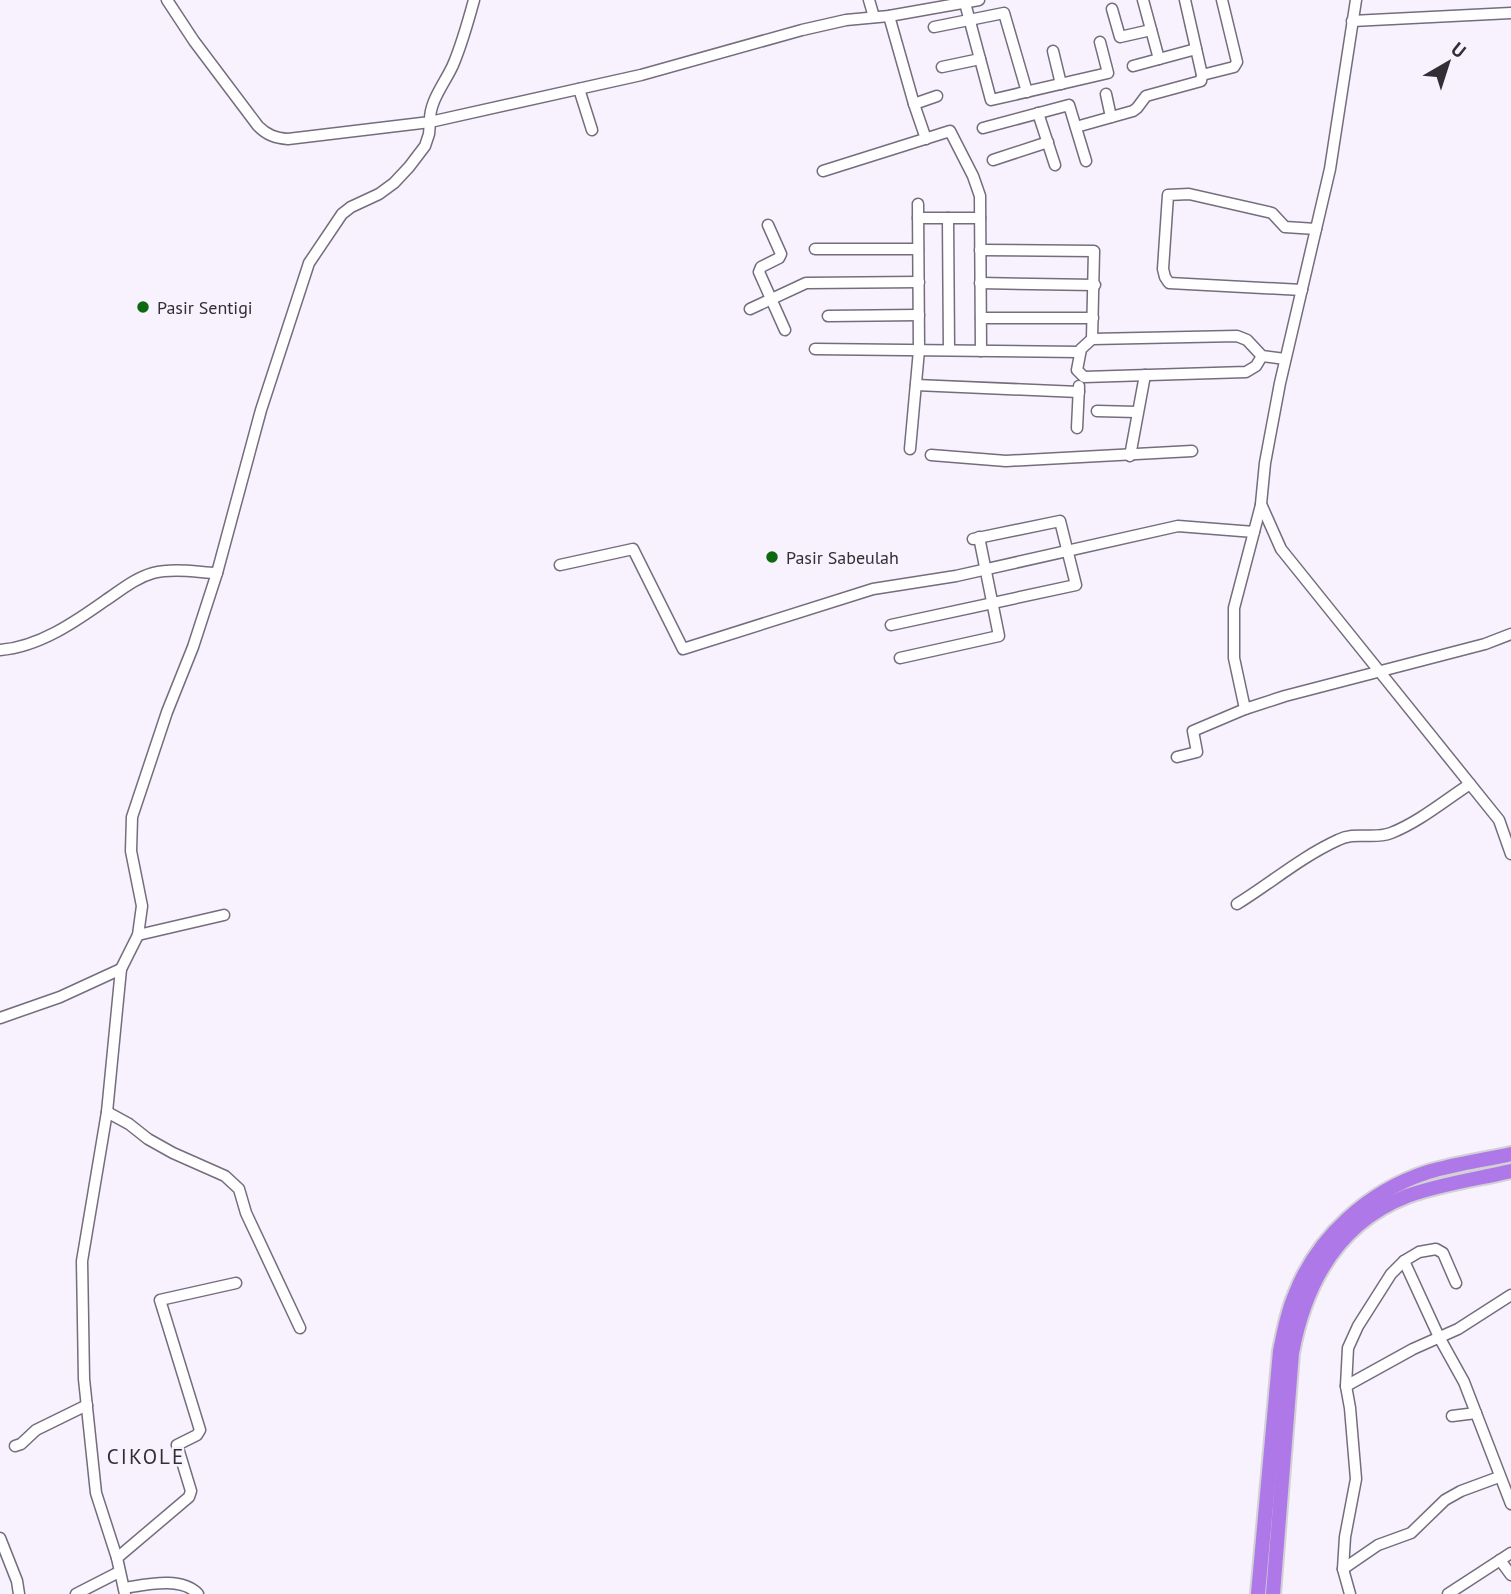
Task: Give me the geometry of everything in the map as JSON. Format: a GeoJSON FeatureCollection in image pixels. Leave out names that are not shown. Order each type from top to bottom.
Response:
{"type":"FeatureCollection","features":[{"type":"Feature","properties":{"kind":"highway"},"geometry":{"type":"LineString","coordinates":[[1258,1594],[1280,1351],[1291,1305],[1309,1266],[1327,1240],[1348,1217],[1373,1197],[1428,1172],[1511,1154]]}},
{"type":"Feature","properties":{"kind":"highway"},"geometry":{"type":"LineString","coordinates":[[1273,1594],[1292,1353],[1297,1322],[1318,1272],[1354,1227],[1379,1209],[1407,1196],[1434,1188],[1511,1171]]}},
{"type":"Feature","properties":{"kind":"street"},"geometry":{"type":"LineString","coordinates":[[167,0],[194,41],[266,134],[288,139],[430,122],[641,75],[846,20],[889,16],[979,0]]}},
{"type":"Feature","properties":{"kind":"street"},"geometry":{"type":"LineString","coordinates":[[198,1594],[192,1588],[174,1584],[152,1584],[125,1591],[96,1493],[87,1405],[82,1261],[107,1112],[121,968],[138,935],[142,906],[131,851],[132,817],[217,573],[261,410],[309,263],[342,214],[394,183],[425,146],[433,106],[452,69],[474,0]]}},
{"type":"Feature","properties":{"kind":"street"},"geometry":{"type":"LineString","coordinates":[[869,0],[874,17]]}},
{"type":"Feature","properties":{"kind":"street"},"geometry":{"type":"LineString","coordinates":[[1143,0],[1159,59]]}},
{"type":"Feature","properties":{"kind":"street"},"geometry":{"type":"LineString","coordinates":[[1076,127],[1137,108],[1146,96],[1201,81],[1202,75],[1185,0]]}},
{"type":"Feature","properties":{"kind":"street"},"geometry":{"type":"LineString","coordinates":[[1202,75],[1234,68],[1237,62],[1222,0]]}},
{"type":"Feature","properties":{"kind":"street"},"geometry":{"type":"LineString","coordinates":[[1245,709],[1234,658],[1234,608],[1262,504],[1265,463],[1285,359],[1329,169],[1356,0]]}},
{"type":"Feature","properties":{"kind":"street"},"geometry":{"type":"LineString","coordinates":[[965,3],[991,100],[1108,72],[1100,42]]}},
{"type":"Feature","properties":{"kind":"street"},"geometry":{"type":"LineString","coordinates":[[1112,9],[1120,37],[1151,30]]}},
{"type":"Feature","properties":{"kind":"street"},"geometry":{"type":"LineString","coordinates":[[934,27],[1004,13],[1027,92]]}},
{"type":"Feature","properties":{"kind":"street"},"geometry":{"type":"LineString","coordinates":[[1352,21],[1511,13]]}},
{"type":"Feature","properties":{"kind":"street"},"geometry":{"type":"LineString","coordinates":[[889,16],[926,139]]}},
{"type":"Feature","properties":{"kind":"street"},"geometry":{"type":"LineString","coordinates":[[1133,66],[1196,49]]}},
{"type":"Feature","properties":{"kind":"street"},"geometry":{"type":"LineString","coordinates":[[1053,51],[1061,84]]}},
{"type":"Feature","properties":{"kind":"street"},"geometry":{"type":"LineString","coordinates":[[942,67],[980,59]]}},
{"type":"Feature","properties":{"kind":"street"},"geometry":{"type":"LineString","coordinates":[[579,89],[592,130]]}},
{"type":"Feature","properties":{"kind":"street"},"geometry":{"type":"LineString","coordinates":[[1106,94],[1111,117]]}},
{"type":"Feature","properties":{"kind":"street"},"geometry":{"type":"LineString","coordinates":[[914,104],[936,96]]}},
{"type":"Feature","properties":{"kind":"street"},"geometry":{"type":"LineString","coordinates":[[983,128],[1069,105],[1086,161]]}},
{"type":"Feature","properties":{"kind":"street"},"geometry":{"type":"LineString","coordinates":[[1038,113],[1055,165]]}},
{"type":"Feature","properties":{"kind":"street"},"geometry":{"type":"LineString","coordinates":[[823,171],[950,131],[981,195],[981,351]]}},
{"type":"Feature","properties":{"kind":"street"},"geometry":{"type":"LineString","coordinates":[[993,160],[1048,142]]}},
{"type":"Feature","properties":{"kind":"street"},"geometry":{"type":"LineString","coordinates":[[1302,290],[1169,283],[1164,277],[1163,269],[1168,195],[1189,194],[1272,213],[1285,227],[1316,229]]}},
{"type":"Feature","properties":{"kind":"street"},"geometry":{"type":"LineString","coordinates":[[910,449],[919,350],[918,204]]}},
{"type":"Feature","properties":{"kind":"street"},"geometry":{"type":"LineString","coordinates":[[918,218],[980,218]]}},
{"type":"Feature","properties":{"kind":"street"},"geometry":{"type":"LineString","coordinates":[[948,218],[949,350]]}},
{"type":"Feature","properties":{"kind":"street"},"geometry":{"type":"LineString","coordinates":[[768,225],[781,251],[779,258],[759,269],[785,330]]}},
{"type":"Feature","properties":{"kind":"street"},"geometry":{"type":"LineString","coordinates":[[815,249],[918,249]]}},
{"type":"Feature","properties":{"kind":"street"},"geometry":{"type":"LineString","coordinates":[[980,250],[1094,251],[1092,339]]}},
{"type":"Feature","properties":{"kind":"street"},"geometry":{"type":"LineString","coordinates":[[750,309],[806,283],[919,282]]}},
{"type":"Feature","properties":{"kind":"street"},"geometry":{"type":"LineString","coordinates":[[980,283],[1094,285]]}},
{"type":"Feature","properties":{"kind":"street"},"geometry":{"type":"LineString","coordinates":[[828,316],[919,315]]}},
{"type":"Feature","properties":{"kind":"street"},"geometry":{"type":"LineString","coordinates":[[981,318],[1093,318]]}},
{"type":"Feature","properties":{"kind":"street"},"geometry":{"type":"LineString","coordinates":[[1077,428],[1080,375],[1077,370],[1080,352],[1083,345],[1092,339],[1237,336],[1247,340],[1262,356],[1285,359]]}},
{"type":"Feature","properties":{"kind":"street"},"geometry":{"type":"LineString","coordinates":[[815,349],[1080,352]]}},
{"type":"Feature","properties":{"kind":"street"},"geometry":{"type":"LineString","coordinates":[[1080,375],[1246,372],[1256,366],[1262,356]]}},
{"type":"Feature","properties":{"kind":"street"},"geometry":{"type":"LineString","coordinates":[[1130,456],[1144,375]]}},
{"type":"Feature","properties":{"kind":"street"},"geometry":{"type":"LineString","coordinates":[[916,386],[1079,392]]}},
{"type":"Feature","properties":{"kind":"street"},"geometry":{"type":"LineString","coordinates":[[1097,411],[1137,412]]}},
{"type":"Feature","properties":{"kind":"street"},"geometry":{"type":"LineString","coordinates":[[931,455],[1006,461],[1192,451]]}},
{"type":"Feature","properties":{"kind":"street"},"geometry":{"type":"LineString","coordinates":[[1262,504],[1280,549],[1499,820],[1511,854]]}},
{"type":"Feature","properties":{"kind":"street"},"geometry":{"type":"LineString","coordinates":[[891,625],[992,603],[1076,585],[1060,521],[976,538],[986,570],[992,603],[999,635],[900,658]]}},
{"type":"Feature","properties":{"kind":"street"},"geometry":{"type":"LineString","coordinates":[[560,565],[634,550],[683,649],[873,589],[986,570],[1178,526],[1254,532]]}},
{"type":"Feature","properties":{"kind":"street"},"geometry":{"type":"LineString","coordinates":[[0,650],[15,649],[73,624],[135,581],[151,574],[167,571],[217,573]]}},
{"type":"Feature","properties":{"kind":"street"},"geometry":{"type":"LineString","coordinates":[[1177,757],[1197,752],[1193,731],[1245,709],[1485,644],[1511,634]]}},
{"type":"Feature","properties":{"kind":"street"},"geometry":{"type":"LineString","coordinates":[[1237,904],[1275,876],[1338,839],[1354,834],[1389,834],[1418,819],[1470,784]]}},
{"type":"Feature","properties":{"kind":"street"},"geometry":{"type":"LineString","coordinates":[[138,935],[224,915]]}},
{"type":"Feature","properties":{"kind":"street"},"geometry":{"type":"LineString","coordinates":[[0,1018],[60,997],[121,968]]}},
{"type":"Feature","properties":{"kind":"street"},"geometry":{"type":"LineString","coordinates":[[107,1112],[173,1153],[225,1175],[239,1189],[246,1213],[300,1328]]}},
{"type":"Feature","properties":{"kind":"street"},"geometry":{"type":"LineString","coordinates":[[1350,1594],[1343,1569],[1345,1537],[1356,1479],[1346,1386],[1346,1358],[1352,1338],[1382,1285],[1404,1261],[1419,1252],[1436,1249],[1443,1254],[1456,1283]]}},
{"type":"Feature","properties":{"kind":"street"},"geometry":{"type":"LineString","coordinates":[[1404,1261],[1438,1337],[1464,1382],[1511,1504]]}},
{"type":"Feature","properties":{"kind":"street"},"geometry":{"type":"LineString","coordinates":[[117,1558],[188,1497],[191,1491],[177,1445],[197,1435],[200,1430],[160,1300],[236,1283]]}},
{"type":"Feature","properties":{"kind":"street"},"geometry":{"type":"LineString","coordinates":[[1346,1386],[1458,1329],[1511,1295]]}},
{"type":"Feature","properties":{"kind":"street"},"geometry":{"type":"LineString","coordinates":[[15,1446],[36,1430],[87,1405]]}},
{"type":"Feature","properties":{"kind":"street"},"geometry":{"type":"LineString","coordinates":[[1452,1416],[1476,1413]]}},
{"type":"Feature","properties":{"kind":"street"},"geometry":{"type":"LineString","coordinates":[[1343,1569],[1378,1545],[1411,1533],[1445,1500],[1499,1477]]}},
{"type":"Feature","properties":{"kind":"street"},"geometry":{"type":"LineString","coordinates":[[0,1538],[17,1581],[19,1594]]}},
{"type":"Feature","properties":{"kind":"street"},"geometry":{"type":"LineString","coordinates":[[1448,1594],[1511,1553]]}},
{"type":"Feature","properties":{"kind":"street"},"geometry":{"type":"LineString","coordinates":[[1500,1560],[1511,1575]]}},
{"type":"Feature","properties":{"kind":"street"},"geometry":{"type":"LineString","coordinates":[[76,1594],[119,1572]]}},
{"type":"Feature","properties":{"kind":"place","name":"Pasir Sentigi"},"geometry":{"type":"Point","coordinates":[143,307]}},
{"type":"Feature","properties":{"kind":"place","name":"Pasir Sabeulah"},"geometry":{"type":"Point","coordinates":[772,557]}},
{"type":"Feature","properties":{"kind":"district","name":"CIKOLE"},"geometry":{"type":"Point","coordinates":[146,1456]}}]}
